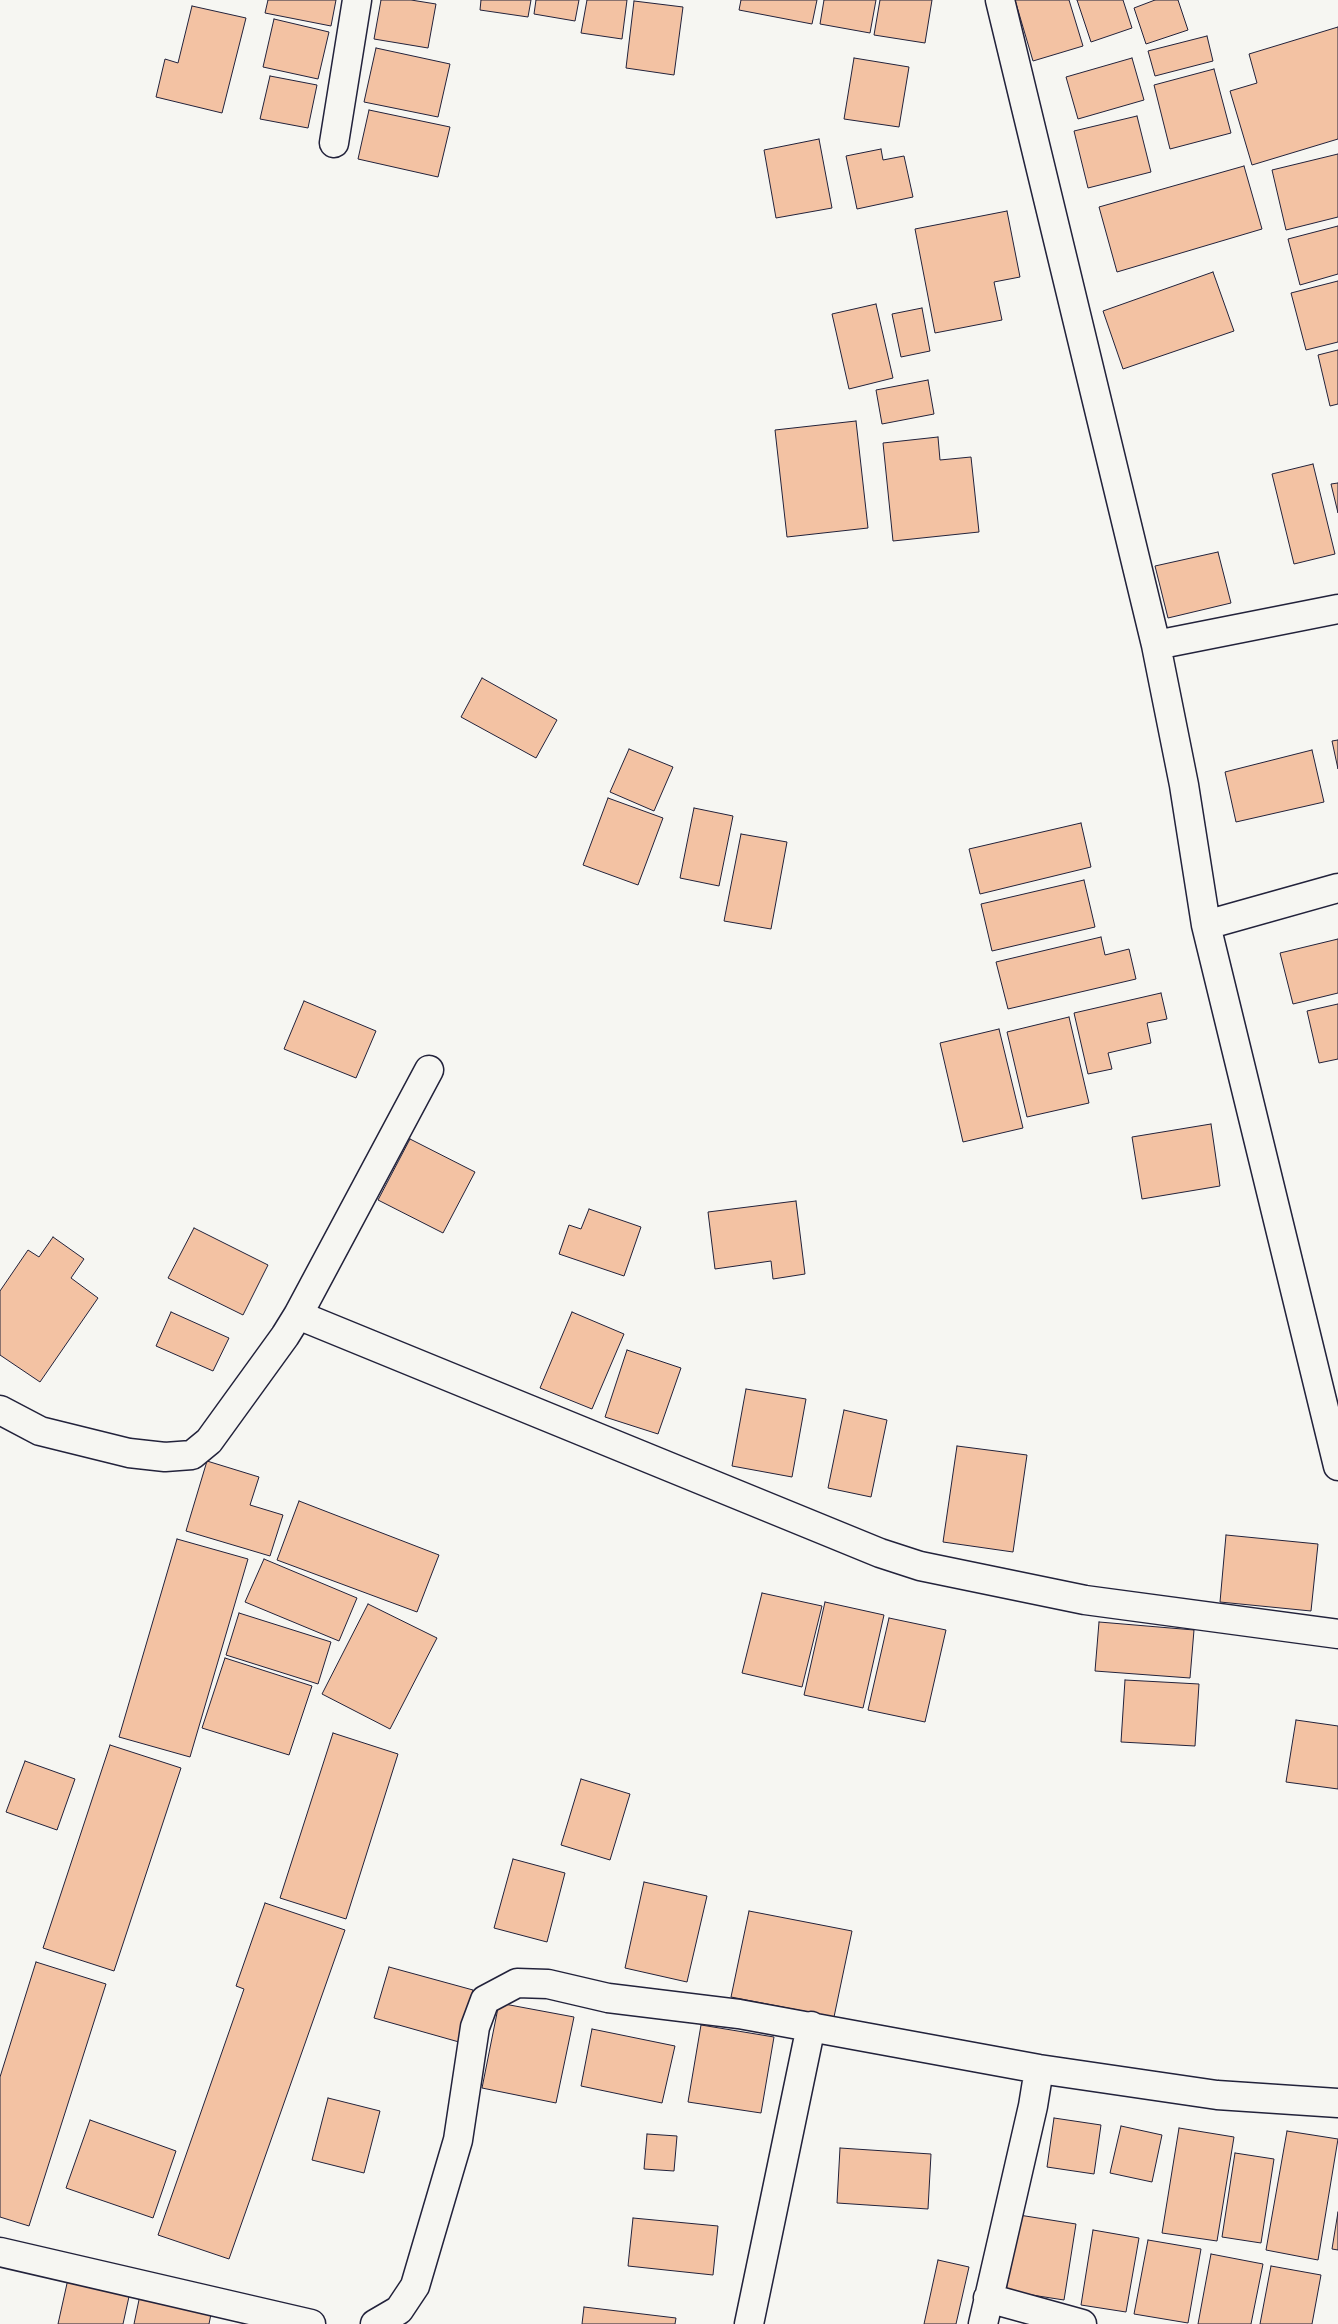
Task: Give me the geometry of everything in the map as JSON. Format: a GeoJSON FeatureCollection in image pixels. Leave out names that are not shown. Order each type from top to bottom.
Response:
{"type":"FeatureCollection","features":[{"type":"Feature","properties":{"kind":"street"},"geometry":{"type":"LineString","coordinates":[[334,143],[356,0]]}},
{"type":"Feature","properties":{"kind":"street"},"geometry":{"type":"LineString","coordinates":[[1000,0],[1156,645],[1184,784],[1206,925],[1338,1466]]}},
{"type":"Feature","properties":{"kind":"street"},"geometry":{"type":"LineString","coordinates":[[1156,645],[1338,609]]}},
{"type":"Feature","properties":{"kind":"street"},"geometry":{"type":"LineString","coordinates":[[1206,925],[1338,888]]}},
{"type":"Feature","properties":{"kind":"street"},"geometry":{"type":"LineString","coordinates":[[0,1410],[40,1431],[129,1453],[166,1457],[192,1455],[209,1441],[286,1336],[429,1070]]}},
{"type":"Feature","properties":{"kind":"street"},"geometry":{"type":"LineString","coordinates":[[298,1315],[862,1546],[920,1566],[1085,1600],[1338,1634]]}},
{"type":"Feature","properties":{"kind":"street"},"geometry":{"type":"LineString","coordinates":[[375,2324],[399,2310],[415,2286],[458,2140],[475,2027],[485,2000],[517,1983],[548,1984],[608,1998],[739,2014],[1039,2068],[1217,2095],[1338,2103]]}},
{"type":"Feature","properties":{"kind":"street"},"geometry":{"type":"LineString","coordinates":[[749,2324],[811,2026]]}},
{"type":"Feature","properties":{"kind":"street"},"geometry":{"type":"LineString","coordinates":[[1039,2068],[1033,2106],[985,2311],[1082,2324]]}},
{"type":"Feature","properties":{"kind":"street"},"geometry":{"type":"LineString","coordinates":[[0,2252],[311,2324]]}},
{"type":"Feature","properties":{"kind":"building"},"geometry":{"type":"Polygon","coordinates":[[[268,0],[336,0],[331,26],[265,13],[268,0]]]}},
{"type":"Feature","properties":{"kind":"building"},"geometry":{"type":"Polygon","coordinates":[[[381,0],[411,0],[436,4],[428,48],[374,39],[381,0]]]}},
{"type":"Feature","properties":{"kind":"building"},"geometry":{"type":"Polygon","coordinates":[[[481,0],[531,0],[528,17],[480,10],[481,0]]]}},
{"type":"Feature","properties":{"kind":"building"},"geometry":{"type":"Polygon","coordinates":[[[536,0],[579,0],[575,21],[534,14],[536,0]]]}},
{"type":"Feature","properties":{"kind":"building"},"geometry":{"type":"Polygon","coordinates":[[[587,0],[627,0],[622,39],[581,33],[587,0]]]}},
{"type":"Feature","properties":{"kind":"building"},"geometry":{"type":"Polygon","coordinates":[[[741,0],[817,0],[812,24],[739,10],[741,0]]]}},
{"type":"Feature","properties":{"kind":"building"},"geometry":{"type":"Polygon","coordinates":[[[824,0],[876,0],[870,33],[820,24],[824,0]]]}},
{"type":"Feature","properties":{"kind":"building"},"geometry":{"type":"Polygon","coordinates":[[[880,0],[932,0],[925,43],[874,35],[880,0]]]}},
{"type":"Feature","properties":{"kind":"building"},"geometry":{"type":"Polygon","coordinates":[[[1015,0],[1069,0],[1083,46],[1033,61],[1015,0]]]}},
{"type":"Feature","properties":{"kind":"building"},"geometry":{"type":"Polygon","coordinates":[[[1077,0],[1123,0],[1132,28],[1091,42],[1077,0]]]}},
{"type":"Feature","properties":{"kind":"building"},"geometry":{"type":"Polygon","coordinates":[[[1155,0],[1178,0],[1188,30],[1146,44],[1134,8],[1155,0]]]}},
{"type":"Feature","properties":{"kind":"building"},"geometry":{"type":"Polygon","coordinates":[[[634,1],[683,7],[674,75],[626,68],[634,1]]]}},
{"type":"Feature","properties":{"kind":"building"},"geometry":{"type":"Polygon","coordinates":[[[192,6],[246,18],[222,113],[156,97],[165,59],[178,63],[192,6]]]}},
{"type":"Feature","properties":{"kind":"building"},"geometry":{"type":"Polygon","coordinates":[[[274,19],[329,32],[318,79],[263,67],[274,19]]]}},
{"type":"Feature","properties":{"kind":"building"},"geometry":{"type":"Polygon","coordinates":[[[1338,27],[1338,139],[1252,165],[1230,91],[1257,83],[1249,54],[1338,27]]]}},
{"type":"Feature","properties":{"kind":"building"},"geometry":{"type":"Polygon","coordinates":[[[1207,36],[1213,61],[1155,76],[1148,51],[1207,36]]]}},
{"type":"Feature","properties":{"kind":"building"},"geometry":{"type":"Polygon","coordinates":[[[376,48],[450,64],[438,117],[364,102],[376,48]]]}},
{"type":"Feature","properties":{"kind":"building"},"geometry":{"type":"Polygon","coordinates":[[[854,58],[909,67],[899,127],[844,119],[854,58]]]}},
{"type":"Feature","properties":{"kind":"building"},"geometry":{"type":"Polygon","coordinates":[[[1132,58],[1144,100],[1078,119],[1066,77],[1132,58]]]}},
{"type":"Feature","properties":{"kind":"building"},"geometry":{"type":"Polygon","coordinates":[[[1214,69],[1231,133],[1170,149],[1154,85],[1214,69]]]}},
{"type":"Feature","properties":{"kind":"building"},"geometry":{"type":"Polygon","coordinates":[[[270,76],[317,85],[308,128],[260,119],[270,76]]]}},
{"type":"Feature","properties":{"kind":"building"},"geometry":{"type":"Polygon","coordinates":[[[369,110],[450,127],[438,177],[358,159],[369,110]]]}},
{"type":"Feature","properties":{"kind":"building"},"geometry":{"type":"Polygon","coordinates":[[[1137,116],[1151,172],[1088,188],[1074,131],[1137,116]]]}},
{"type":"Feature","properties":{"kind":"building"},"geometry":{"type":"Polygon","coordinates":[[[819,139],[832,208],[776,218],[764,150],[819,139]]]}},
{"type":"Feature","properties":{"kind":"building"},"geometry":{"type":"Polygon","coordinates":[[[881,149],[883,160],[904,156],[913,197],[857,209],[846,156],[881,149]]]}},
{"type":"Feature","properties":{"kind":"building"},"geometry":{"type":"Polygon","coordinates":[[[1338,154],[1338,217],[1286,230],[1272,170],[1338,154]]]}},
{"type":"Feature","properties":{"kind":"building"},"geometry":{"type":"Polygon","coordinates":[[[1244,166],[1262,229],[1117,272],[1099,207],[1244,166]]]}},
{"type":"Feature","properties":{"kind":"building"},"geometry":{"type":"Polygon","coordinates":[[[1007,211],[1020,277],[994,282],[1002,320],[935,333],[915,229],[1007,211]]]}},
{"type":"Feature","properties":{"kind":"building"},"geometry":{"type":"Polygon","coordinates":[[[1338,226],[1338,274],[1300,285],[1288,239],[1338,226]]]}},
{"type":"Feature","properties":{"kind":"building"},"geometry":{"type":"Polygon","coordinates":[[[1213,272],[1234,331],[1123,369],[1103,311],[1213,272]]]}},
{"type":"Feature","properties":{"kind":"building"},"geometry":{"type":"Polygon","coordinates":[[[1338,281],[1338,342],[1306,350],[1291,293],[1338,281]]]}},
{"type":"Feature","properties":{"kind":"building"},"geometry":{"type":"Polygon","coordinates":[[[876,304],[893,378],[849,389],[832,314],[876,304]]]}},
{"type":"Feature","properties":{"kind":"building"},"geometry":{"type":"Polygon","coordinates":[[[922,308],[930,351],[901,357],[892,314],[922,308]]]}},
{"type":"Feature","properties":{"kind":"building"},"geometry":{"type":"Polygon","coordinates":[[[1338,350],[1338,404],[1330,406],[1318,355],[1338,350]]]}},
{"type":"Feature","properties":{"kind":"building"},"geometry":{"type":"Polygon","coordinates":[[[928,380],[934,414],[882,424],[876,390],[928,380]]]}},
{"type":"Feature","properties":{"kind":"building"},"geometry":{"type":"Polygon","coordinates":[[[856,421],[868,528],[787,537],[775,430],[856,421]]]}},
{"type":"Feature","properties":{"kind":"building"},"geometry":{"type":"Polygon","coordinates":[[[938,437],[940,460],[971,457],[979,532],[893,541],[883,443],[938,437]]]}},
{"type":"Feature","properties":{"kind":"building"},"geometry":{"type":"Polygon","coordinates":[[[1313,464],[1335,554],[1294,564],[1272,474],[1313,464]]]}},
{"type":"Feature","properties":{"kind":"building"},"geometry":{"type":"Polygon","coordinates":[[[1338,483],[1338,513],[1331,484],[1338,483]]]}},
{"type":"Feature","properties":{"kind":"building"},"geometry":{"type":"Polygon","coordinates":[[[1218,552],[1231,603],[1168,618],[1155,566],[1218,552]]]}},
{"type":"Feature","properties":{"kind":"building"},"geometry":{"type":"Polygon","coordinates":[[[482,678],[557,720],[536,758],[461,717],[482,678]]]}},
{"type":"Feature","properties":{"kind":"building"},"geometry":{"type":"Polygon","coordinates":[[[1338,740],[1338,769],[1332,741],[1338,740]]]}},
{"type":"Feature","properties":{"kind":"building"},"geometry":{"type":"Polygon","coordinates":[[[629,749],[673,767],[654,811],[610,792],[629,749]]]}},
{"type":"Feature","properties":{"kind":"building"},"geometry":{"type":"Polygon","coordinates":[[[1312,750],[1324,802],[1236,822],[1225,772],[1312,750]]]}},
{"type":"Feature","properties":{"kind":"building"},"geometry":{"type":"Polygon","coordinates":[[[608,798],[663,818],[638,885],[583,865],[608,798]]]}},
{"type":"Feature","properties":{"kind":"building"},"geometry":{"type":"Polygon","coordinates":[[[694,808],[733,816],[719,886],[680,878],[694,808]]]}},
{"type":"Feature","properties":{"kind":"building"},"geometry":{"type":"Polygon","coordinates":[[[1081,823],[1091,867],[980,894],[969,849],[1081,823]]]}},
{"type":"Feature","properties":{"kind":"building"},"geometry":{"type":"Polygon","coordinates":[[[741,834],[787,842],[771,929],[724,921],[741,834]]]}},
{"type":"Feature","properties":{"kind":"building"},"geometry":{"type":"Polygon","coordinates":[[[1084,880],[1095,927],[992,951],[981,904],[1084,880]]]}},
{"type":"Feature","properties":{"kind":"building"},"geometry":{"type":"Polygon","coordinates":[[[1101,937],[1105,955],[1129,949],[1136,979],[1008,1009],[996,962],[1101,937]]]}},
{"type":"Feature","properties":{"kind":"building"},"geometry":{"type":"Polygon","coordinates":[[[1338,939],[1338,993],[1293,1004],[1280,953],[1338,939]]]}},
{"type":"Feature","properties":{"kind":"building"},"geometry":{"type":"Polygon","coordinates":[[[1161,993],[1167,1019],[1147,1023],[1151,1043],[1108,1053],[1112,1069],[1088,1074],[1074,1013],[1161,993]]]}},
{"type":"Feature","properties":{"kind":"building"},"geometry":{"type":"Polygon","coordinates":[[[304,1001],[376,1031],[356,1078],[284,1049],[304,1001]]]}},
{"type":"Feature","properties":{"kind":"building"},"geometry":{"type":"Polygon","coordinates":[[[1338,1004],[1338,1059],[1319,1063],[1307,1011],[1338,1004]]]}},
{"type":"Feature","properties":{"kind":"building"},"geometry":{"type":"Polygon","coordinates":[[[1069,1017],[1089,1103],[1027,1117],[1007,1032],[1069,1017]]]}},
{"type":"Feature","properties":{"kind":"building"},"geometry":{"type":"Polygon","coordinates":[[[999,1029],[1023,1128],[963,1142],[940,1043],[999,1029]]]}},
{"type":"Feature","properties":{"kind":"building"},"geometry":{"type":"Polygon","coordinates":[[[1211,1124],[1220,1186],[1142,1199],[1132,1137],[1211,1124]]]}},
{"type":"Feature","properties":{"kind":"building"},"geometry":{"type":"Polygon","coordinates":[[[410,1139],[475,1172],[443,1233],[378,1200],[410,1139]]]}},
{"type":"Feature","properties":{"kind":"building"},"geometry":{"type":"Polygon","coordinates":[[[796,1201],[805,1274],[773,1279],[771,1261],[715,1269],[708,1212],[796,1201]]]}},
{"type":"Feature","properties":{"kind":"building"},"geometry":{"type":"Polygon","coordinates":[[[589,1209],[641,1227],[624,1276],[559,1254],[569,1225],[581,1229],[589,1209]]]}},
{"type":"Feature","properties":{"kind":"building"},"geometry":{"type":"Polygon","coordinates":[[[194,1228],[268,1265],[243,1315],[168,1278],[194,1228]]]}},
{"type":"Feature","properties":{"kind":"building"},"geometry":{"type":"Polygon","coordinates":[[[53,1237],[84,1259],[71,1278],[98,1298],[40,1382],[0,1355],[0,1291],[28,1250],[39,1257],[53,1237]]]}},
{"type":"Feature","properties":{"kind":"building"},"geometry":{"type":"Polygon","coordinates":[[[171,1312],[229,1338],[213,1371],[156,1346],[171,1312]]]}},
{"type":"Feature","properties":{"kind":"building"},"geometry":{"type":"Polygon","coordinates":[[[572,1312],[624,1334],[592,1409],[540,1388],[572,1312]]]}},
{"type":"Feature","properties":{"kind":"building"},"geometry":{"type":"Polygon","coordinates":[[[627,1350],[681,1368],[658,1434],[605,1417],[627,1350]]]}},
{"type":"Feature","properties":{"kind":"building"},"geometry":{"type":"Polygon","coordinates":[[[746,1389],[806,1399],[792,1477],[732,1466],[746,1389]]]}},
{"type":"Feature","properties":{"kind":"building"},"geometry":{"type":"Polygon","coordinates":[[[844,1410],[887,1420],[871,1497],[828,1488],[844,1410]]]}},
{"type":"Feature","properties":{"kind":"building"},"geometry":{"type":"Polygon","coordinates":[[[957,1446],[1027,1455],[1013,1552],[943,1542],[957,1446]]]}},
{"type":"Feature","properties":{"kind":"building"},"geometry":{"type":"Polygon","coordinates":[[[207,1461],[259,1477],[250,1505],[283,1515],[270,1556],[186,1531],[207,1461]]]}},
{"type":"Feature","properties":{"kind":"building"},"geometry":{"type":"Polygon","coordinates":[[[299,1501],[439,1555],[417,1612],[277,1560],[299,1501]]]}},
{"type":"Feature","properties":{"kind":"building"},"geometry":{"type":"Polygon","coordinates":[[[1226,1535],[1318,1544],[1311,1611],[1220,1602],[1226,1535]]]}},
{"type":"Feature","properties":{"kind":"building"},"geometry":{"type":"Polygon","coordinates":[[[177,1539],[248,1559],[190,1757],[119,1737],[177,1539]]]}},
{"type":"Feature","properties":{"kind":"building"},"geometry":{"type":"Polygon","coordinates":[[[264,1559],[357,1598],[339,1641],[245,1602],[264,1559]]]}},
{"type":"Feature","properties":{"kind":"building"},"geometry":{"type":"Polygon","coordinates":[[[762,1593],[822,1606],[802,1687],[742,1673],[762,1593]]]}},
{"type":"Feature","properties":{"kind":"building"},"geometry":{"type":"Polygon","coordinates":[[[825,1602],[884,1615],[863,1708],[804,1695],[825,1602]]]}},
{"type":"Feature","properties":{"kind":"building"},"geometry":{"type":"Polygon","coordinates":[[[368,1604],[437,1638],[390,1729],[322,1694],[368,1604]]]}},
{"type":"Feature","properties":{"kind":"building"},"geometry":{"type":"Polygon","coordinates":[[[239,1613],[331,1642],[318,1684],[226,1655],[239,1613]]]}},
{"type":"Feature","properties":{"kind":"building"},"geometry":{"type":"Polygon","coordinates":[[[889,1618],[946,1630],[925,1722],[868,1710],[889,1618]]]}},
{"type":"Feature","properties":{"kind":"building"},"geometry":{"type":"Polygon","coordinates":[[[1099,1622],[1194,1630],[1190,1678],[1095,1671],[1099,1622]]]}},
{"type":"Feature","properties":{"kind":"building"},"geometry":{"type":"Polygon","coordinates":[[[225,1658],[312,1686],[289,1755],[202,1728],[225,1658]]]}},
{"type":"Feature","properties":{"kind":"building"},"geometry":{"type":"Polygon","coordinates":[[[1125,1680],[1199,1684],[1195,1746],[1121,1742],[1125,1680]]]}},
{"type":"Feature","properties":{"kind":"building"},"geometry":{"type":"Polygon","coordinates":[[[1296,1720],[1338,1726],[1338,1789],[1286,1782],[1296,1720]]]}},
{"type":"Feature","properties":{"kind":"building"},"geometry":{"type":"Polygon","coordinates":[[[333,1733],[398,1754],[346,1919],[280,1898],[333,1733]]]}},
{"type":"Feature","properties":{"kind":"building"},"geometry":{"type":"Polygon","coordinates":[[[110,1745],[181,1768],[114,1971],[43,1948],[110,1745]]]}},
{"type":"Feature","properties":{"kind":"building"},"geometry":{"type":"Polygon","coordinates":[[[25,1761],[75,1779],[57,1830],[6,1812],[25,1761]]]}},
{"type":"Feature","properties":{"kind":"building"},"geometry":{"type":"Polygon","coordinates":[[[581,1779],[630,1794],[610,1860],[561,1845],[581,1779]]]}},
{"type":"Feature","properties":{"kind":"building"},"geometry":{"type":"Polygon","coordinates":[[[513,1859],[565,1873],[547,1942],[494,1928],[513,1859]]]}},
{"type":"Feature","properties":{"kind":"building"},"geometry":{"type":"Polygon","coordinates":[[[644,1882],[707,1896],[687,1982],[625,1968],[644,1882]]]}},
{"type":"Feature","properties":{"kind":"building"},"geometry":{"type":"Polygon","coordinates":[[[265,1903],[345,1930],[229,2259],[158,2235],[244,1989],[236,1986],[265,1903]]]}},
{"type":"Feature","properties":{"kind":"building"},"geometry":{"type":"Polygon","coordinates":[[[749,1911],[852,1931],[834,2017],[731,1997],[749,1911]]]}},
{"type":"Feature","properties":{"kind":"building"},"geometry":{"type":"Polygon","coordinates":[[[36,1962],[106,1984],[29,2226],[0,2217],[0,2077],[36,1962]]]}},
{"type":"Feature","properties":{"kind":"building"},"geometry":{"type":"Polygon","coordinates":[[[389,1967],[473,1990],[459,2042],[374,2018],[389,1967]]]}},
{"type":"Feature","properties":{"kind":"building"},"geometry":{"type":"Polygon","coordinates":[[[499,2003],[574,2017],[556,2103],[482,2088],[499,2003]]]}},
{"type":"Feature","properties":{"kind":"building"},"geometry":{"type":"Polygon","coordinates":[[[701,2025],[774,2037],[761,2113],[688,2102],[701,2025]]]}},
{"type":"Feature","properties":{"kind":"building"},"geometry":{"type":"Polygon","coordinates":[[[592,2029],[675,2046],[662,2103],[581,2086],[592,2029]]]}},
{"type":"Feature","properties":{"kind":"building"},"geometry":{"type":"Polygon","coordinates":[[[328,2098],[380,2111],[364,2173],[312,2160],[328,2098]]]}},
{"type":"Feature","properties":{"kind":"building"},"geometry":{"type":"Polygon","coordinates":[[[1054,2118],[1101,2125],[1094,2174],[1047,2167],[1054,2118]]]}},
{"type":"Feature","properties":{"kind":"building"},"geometry":{"type":"Polygon","coordinates":[[[90,2120],[176,2151],[153,2218],[66,2188],[90,2120]]]}},
{"type":"Feature","properties":{"kind":"building"},"geometry":{"type":"Polygon","coordinates":[[[1121,2126],[1162,2135],[1152,2182],[1110,2173],[1121,2126]]]}},
{"type":"Feature","properties":{"kind":"building"},"geometry":{"type":"Polygon","coordinates":[[[1179,2128],[1234,2137],[1217,2241],[1162,2233],[1179,2128]]]}},
{"type":"Feature","properties":{"kind":"building"},"geometry":{"type":"Polygon","coordinates":[[[1287,2131],[1338,2139],[1318,2260],[1266,2250],[1287,2131]]]}},
{"type":"Feature","properties":{"kind":"building"},"geometry":{"type":"Polygon","coordinates":[[[647,2134],[677,2136],[674,2171],[644,2169],[647,2134]]]}},
{"type":"Feature","properties":{"kind":"building"},"geometry":{"type":"Polygon","coordinates":[[[840,2148],[931,2154],[928,2209],[837,2203],[840,2148]]]}},
{"type":"Feature","properties":{"kind":"building"},"geometry":{"type":"Polygon","coordinates":[[[1235,2153],[1274,2159],[1261,2243],[1222,2237],[1235,2153]]]}},
{"type":"Feature","properties":{"kind":"building"},"geometry":{"type":"Polygon","coordinates":[[[1338,2212],[1338,2250],[1332,2249],[1338,2212]]]}},
{"type":"Feature","properties":{"kind":"building"},"geometry":{"type":"Polygon","coordinates":[[[1019,2215],[1076,2224],[1064,2300],[1006,2291],[1019,2215]]]}},
{"type":"Feature","properties":{"kind":"building"},"geometry":{"type":"Polygon","coordinates":[[[633,2218],[718,2226],[713,2275],[628,2266],[633,2218]]]}},
{"type":"Feature","properties":{"kind":"building"},"geometry":{"type":"Polygon","coordinates":[[[1093,2230],[1139,2238],[1126,2312],[1081,2305],[1093,2230]]]}},
{"type":"Feature","properties":{"kind":"building"},"geometry":{"type":"Polygon","coordinates":[[[1148,2240],[1201,2249],[1188,2323],[1134,2314],[1148,2240]]]}},
{"type":"Feature","properties":{"kind":"building"},"geometry":{"type":"Polygon","coordinates":[[[1211,2254],[1263,2264],[1251,2324],[1198,2324],[1211,2254]]]}},
{"type":"Feature","properties":{"kind":"building"},"geometry":{"type":"Polygon","coordinates":[[[938,2260],[969,2267],[956,2324],[924,2324],[938,2260]]]}},
{"type":"Feature","properties":{"kind":"building"},"geometry":{"type":"Polygon","coordinates":[[[1271,2266],[1321,2275],[1312,2324],[1260,2324],[1271,2266]]]}},
{"type":"Feature","properties":{"kind":"building"},"geometry":{"type":"Polygon","coordinates":[[[68,2279],[130,2292],[123,2324],[58,2324],[68,2279]]]}},
{"type":"Feature","properties":{"kind":"building"},"geometry":{"type":"Polygon","coordinates":[[[140,2295],[212,2309],[209,2324],[134,2324],[140,2295]]]}},
{"type":"Feature","properties":{"kind":"building"},"geometry":{"type":"Polygon","coordinates":[[[584,2307],[676,2318],[675,2324],[582,2324],[584,2307]]]}}]}
